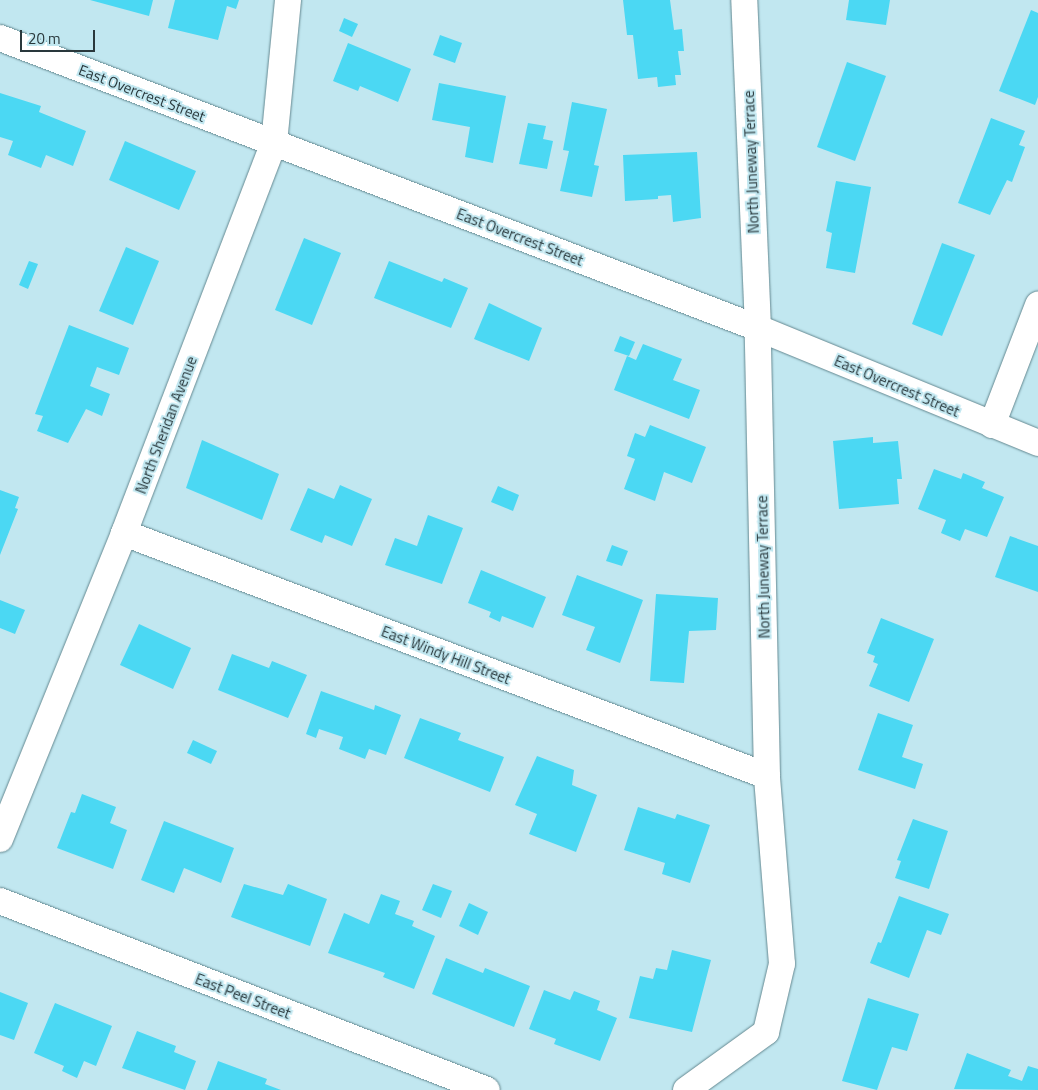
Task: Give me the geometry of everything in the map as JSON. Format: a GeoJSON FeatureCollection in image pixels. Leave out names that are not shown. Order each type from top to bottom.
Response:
{"type":"FeatureCollection","features":[{"type":"Feature","properties":{"kind":"street","name":"North Sheridan Avenue"},"geometry":{"type":"LineString","coordinates":[[0,839],[124,533],[274,143],[288,0]]}},
{"type":"Feature","properties":{"kind":"street","name":"North Juneway Terrace"},"geometry":{"type":"LineString","coordinates":[[686,1090],[766,1032],[782,964],[768,776],[758,328],[744,0]]}},
{"type":"Feature","properties":{"kind":"street","name":"East Overcrest Street"},"geometry":{"type":"LineString","coordinates":[[0,38],[758,328],[1038,443]]}},
{"type":"Feature","properties":{"kind":"street"},"geometry":{"type":"LineString","coordinates":[[992,425],[1038,305]]}},
{"type":"Feature","properties":{"kind":"street","name":"East Windy Hill Street"},"geometry":{"type":"LineString","coordinates":[[124,533],[768,776]]}},
{"type":"Feature","properties":{"kind":"street","name":"East Peel Street"},"geometry":{"type":"LineString","coordinates":[[0,901],[487,1090]]}},
{"type":"Feature","properties":{"kind":"building"},"geometry":{"type":"Polygon","coordinates":[[[90,0],[153,0],[149,16],[90,0]]]}},
{"type":"Feature","properties":{"kind":"building"},"geometry":{"type":"Polygon","coordinates":[[[175,0],[239,0],[236,9],[227,6],[218,40],[168,28],[175,0]]]}},
{"type":"Feature","properties":{"kind":"building"},"geometry":{"type":"Polygon","coordinates":[[[623,0],[670,0],[674,30],[682,29],[684,51],[678,51],[681,75],[675,75],[676,85],[658,87],[657,77],[638,79],[633,35],[627,35],[623,0]]]}},
{"type":"Feature","properties":{"kind":"building"},"geometry":{"type":"Polygon","coordinates":[[[849,0],[890,0],[886,25],[846,20],[849,0]]]}},
{"type":"Feature","properties":{"kind":"building"},"geometry":{"type":"Polygon","coordinates":[[[1031,10],[1038,13],[1038,97],[1035,105],[999,91],[1031,10]]]}},
{"type":"Feature","properties":{"kind":"building"},"geometry":{"type":"Polygon","coordinates":[[[344,18],[358,24],[352,37],[339,31],[344,18]]]}},
{"type":"Feature","properties":{"kind":"building"},"geometry":{"type":"Polygon","coordinates":[[[440,35],[462,43],[455,63],[433,55],[440,35]]]}},
{"type":"Feature","properties":{"kind":"building"},"geometry":{"type":"Polygon","coordinates":[[[348,43],[411,69],[398,102],[360,86],[358,91],[333,81],[348,43]]]}},
{"type":"Feature","properties":{"kind":"building"},"geometry":{"type":"Polygon","coordinates":[[[847,62],[886,76],[855,161],[817,147],[847,62]]]}},
{"type":"Feature","properties":{"kind":"building"},"geometry":{"type":"Polygon","coordinates":[[[439,83],[506,96],[493,163],[465,157],[470,127],[432,120],[439,83]]]}},
{"type":"Feature","properties":{"kind":"building"},"geometry":{"type":"Polygon","coordinates":[[[0,93],[41,106],[39,112],[86,131],[73,166],[46,155],[41,168],[8,155],[13,141],[0,137],[0,93]]]}},
{"type":"Feature","properties":{"kind":"building"},"geometry":{"type":"Polygon","coordinates":[[[572,102],[607,109],[594,165],[599,166],[592,197],[560,191],[569,151],[563,150],[572,102]]]}},
{"type":"Feature","properties":{"kind":"building"},"geometry":{"type":"Polygon","coordinates":[[[991,118],[1025,131],[1019,145],[1025,147],[1012,182],[1007,180],[990,215],[958,203],[991,118]]]}},
{"type":"Feature","properties":{"kind":"building"},"geometry":{"type":"Polygon","coordinates":[[[528,123],[546,126],[543,139],[553,141],[547,169],[519,164],[528,123]]]}},
{"type":"Feature","properties":{"kind":"building"},"geometry":{"type":"Polygon","coordinates":[[[125,141],[196,171],[179,210],[109,180],[125,141]]]}},
{"type":"Feature","properties":{"kind":"building"},"geometry":{"type":"Polygon","coordinates":[[[697,152],[701,218],[673,222],[671,195],[658,196],[658,199],[625,201],[623,155],[697,152]]]}},
{"type":"Feature","properties":{"kind":"building"},"geometry":{"type":"Polygon","coordinates":[[[836,181],[871,187],[855,273],[826,268],[832,233],[826,231],[836,181]]]}},
{"type":"Feature","properties":{"kind":"building"},"geometry":{"type":"Polygon","coordinates":[[[304,238],[341,253],[312,325],[275,310],[304,238]]]}},
{"type":"Feature","properties":{"kind":"building"},"geometry":{"type":"Polygon","coordinates":[[[942,243],[975,255],[942,336],[912,324],[942,243]]]}},
{"type":"Feature","properties":{"kind":"building"},"geometry":{"type":"Polygon","coordinates":[[[126,247],[159,261],[133,325],[99,311],[126,247]]]}},
{"type":"Feature","properties":{"kind":"building"},"geometry":{"type":"Polygon","coordinates":[[[29,261],[38,264],[28,289],[19,285],[29,261]]]}},
{"type":"Feature","properties":{"kind":"building"},"geometry":{"type":"Polygon","coordinates":[[[389,261],[442,282],[444,278],[468,288],[451,328],[374,298],[389,261]]]}},
{"type":"Feature","properties":{"kind":"building"},"geometry":{"type":"Polygon","coordinates":[[[489,303],[542,328],[529,361],[474,339],[489,303]]]}},
{"type":"Feature","properties":{"kind":"building"},"geometry":{"type":"Polygon","coordinates":[[[69,325],[129,348],[119,375],[97,367],[90,386],[110,394],[102,416],[86,409],[68,443],[37,431],[43,416],[35,414],[69,325]]]}},
{"type":"Feature","properties":{"kind":"building"},"geometry":{"type":"Polygon","coordinates":[[[620,336],[635,342],[629,356],[614,351],[620,336]]]}},
{"type":"Feature","properties":{"kind":"building"},"geometry":{"type":"Polygon","coordinates":[[[643,344],[682,359],[673,380],[700,390],[689,419],[614,390],[627,356],[636,360],[643,344]]]}},
{"type":"Feature","properties":{"kind":"building"},"geometry":{"type":"Polygon","coordinates":[[[650,425],[706,447],[692,483],[664,472],[655,501],[624,489],[635,459],[627,456],[635,433],[645,437],[650,425]]]}},
{"type":"Feature","properties":{"kind":"building"},"geometry":{"type":"Polygon","coordinates":[[[873,437],[873,443],[898,441],[902,479],[897,479],[899,504],[839,509],[833,441],[873,437]]]}},
{"type":"Feature","properties":{"kind":"building"},"geometry":{"type":"Polygon","coordinates":[[[202,440],[279,474],[262,520],[186,488],[202,440]]]}},
{"type":"Feature","properties":{"kind":"building"},"geometry":{"type":"Polygon","coordinates":[[[934,469],[961,479],[963,473],[985,482],[982,488],[1004,497],[987,537],[965,529],[960,541],[941,533],[946,520],[918,509],[934,469]]]}},
{"type":"Feature","properties":{"kind":"building"},"geometry":{"type":"Polygon","coordinates":[[[340,485],[372,499],[352,546],[325,535],[322,543],[290,530],[308,488],[334,499],[340,485]]]}},
{"type":"Feature","properties":{"kind":"building"},"geometry":{"type":"Polygon","coordinates":[[[498,486],[519,495],[513,511],[491,502],[498,486]]]}},
{"type":"Feature","properties":{"kind":"building"},"geometry":{"type":"Polygon","coordinates":[[[0,490],[19,497],[15,508],[18,509],[0,555],[0,490]]]}},
{"type":"Feature","properties":{"kind":"building"},"geometry":{"type":"Polygon","coordinates":[[[428,515],[463,528],[442,584],[385,565],[395,538],[417,546],[428,515]]]}},
{"type":"Feature","properties":{"kind":"building"},"geometry":{"type":"Polygon","coordinates":[[[1010,536],[1038,546],[1038,592],[995,577],[1010,536]]]}},
{"type":"Feature","properties":{"kind":"building"},"geometry":{"type":"Polygon","coordinates":[[[612,545],[628,551],[622,566],[606,561],[612,545]]]}},
{"type":"Feature","properties":{"kind":"building"},"geometry":{"type":"Polygon","coordinates":[[[481,570],[546,597],[533,628],[502,616],[500,622],[489,617],[491,612],[468,603],[481,570]]]}},
{"type":"Feature","properties":{"kind":"building"},"geometry":{"type":"Polygon","coordinates":[[[577,575],[643,600],[620,663],[586,650],[595,627],[562,615],[577,575]]]}},
{"type":"Feature","properties":{"kind":"building"},"geometry":{"type":"Polygon","coordinates":[[[656,594],[718,598],[716,630],[689,631],[684,683],[650,681],[656,594]]]}},
{"type":"Feature","properties":{"kind":"building"},"geometry":{"type":"Polygon","coordinates":[[[0,600],[25,610],[15,634],[0,628],[0,600]]]}},
{"type":"Feature","properties":{"kind":"building"},"geometry":{"type":"Polygon","coordinates":[[[881,618],[934,639],[909,702],[869,686],[878,664],[873,662],[875,656],[867,653],[881,618]]]}},
{"type":"Feature","properties":{"kind":"building"},"geometry":{"type":"Polygon","coordinates":[[[139,624],[191,648],[173,689],[120,665],[139,624]]]}},
{"type":"Feature","properties":{"kind":"building"},"geometry":{"type":"Polygon","coordinates":[[[232,654],[269,668],[272,661],[307,675],[288,718],[218,690],[232,654]]]}},
{"type":"Feature","properties":{"kind":"building"},"geometry":{"type":"Polygon","coordinates":[[[321,691],[374,710],[375,705],[401,715],[386,755],[369,749],[365,759],[339,749],[343,737],[319,729],[316,738],[306,734],[321,691]]]}},
{"type":"Feature","properties":{"kind":"building"},"geometry":{"type":"Polygon","coordinates":[[[878,713],[913,725],[902,757],[923,764],[915,789],[858,770],[878,713]]]}},
{"type":"Feature","properties":{"kind":"building"},"geometry":{"type":"Polygon","coordinates":[[[420,718],[461,733],[458,740],[504,757],[490,792],[404,758],[420,718]]]}},
{"type":"Feature","properties":{"kind":"building"},"geometry":{"type":"Polygon","coordinates":[[[193,740],[217,751],[211,764],[187,753],[193,740]]]}},
{"type":"Feature","properties":{"kind":"building"},"geometry":{"type":"Polygon","coordinates":[[[537,756],[574,770],[572,785],[597,795],[576,852],[529,834],[537,814],[515,805],[537,756]]]}},
{"type":"Feature","properties":{"kind":"building"},"geometry":{"type":"Polygon","coordinates":[[[82,794],[116,807],[110,823],[127,830],[113,869],[57,848],[71,812],[75,813],[82,794]]]}},
{"type":"Feature","properties":{"kind":"building"},"geometry":{"type":"Polygon","coordinates":[[[638,807],[675,819],[677,814],[710,825],[690,883],[662,874],[665,863],[624,850],[638,807]]]}},
{"type":"Feature","properties":{"kind":"building"},"geometry":{"type":"Polygon","coordinates":[[[913,819],[948,831],[929,889],[895,878],[901,861],[897,860],[913,819]]]}},
{"type":"Feature","properties":{"kind":"building"},"geometry":{"type":"Polygon","coordinates":[[[164,821],[234,848],[221,883],[184,868],[174,893],[141,880],[164,821]]]}},
{"type":"Feature","properties":{"kind":"building"},"geometry":{"type":"Polygon","coordinates":[[[244,884],[283,895],[288,884],[327,899],[310,946],[231,917],[244,884]]]}},
{"type":"Feature","properties":{"kind":"building"},"geometry":{"type":"Polygon","coordinates":[[[433,884],[452,891],[441,918],[422,910],[433,884]]]}},
{"type":"Feature","properties":{"kind":"building"},"geometry":{"type":"Polygon","coordinates":[[[381,894],[400,901],[395,914],[414,921],[412,926],[435,936],[414,989],[383,977],[385,973],[328,953],[344,913],[369,924],[381,894]]]}},
{"type":"Feature","properties":{"kind":"building"},"geometry":{"type":"Polygon","coordinates":[[[899,896],[949,914],[941,935],[927,930],[909,978],[870,963],[878,942],[881,943],[899,896]]]}},
{"type":"Feature","properties":{"kind":"building"},"geometry":{"type":"Polygon","coordinates":[[[469,903],[488,912],[478,935],[459,926],[469,903]]]}},
{"type":"Feature","properties":{"kind":"building"},"geometry":{"type":"Polygon","coordinates":[[[672,950],[711,960],[692,1032],[629,1018],[640,976],[653,979],[656,968],[667,970],[672,950]]]}},
{"type":"Feature","properties":{"kind":"building"},"geometry":{"type":"Polygon","coordinates":[[[446,958],[483,973],[485,968],[530,986],[514,1027],[432,994],[446,958]]]}},
{"type":"Feature","properties":{"kind":"building"},"geometry":{"type":"Polygon","coordinates":[[[544,990],[570,1000],[574,991],[600,1001],[597,1010],[617,1018],[600,1061],[554,1044],[556,1039],[529,1029],[544,990]]]}},
{"type":"Feature","properties":{"kind":"building"},"geometry":{"type":"Polygon","coordinates":[[[0,992],[28,1003],[14,1040],[0,1035],[0,992]]]}},
{"type":"Feature","properties":{"kind":"building"},"geometry":{"type":"Polygon","coordinates":[[[868,998],[919,1014],[907,1051],[892,1047],[877,1090],[842,1081],[868,998]]]}},
{"type":"Feature","properties":{"kind":"building"},"geometry":{"type":"Polygon","coordinates":[[[55,1003],[112,1026],[96,1066],[84,1061],[77,1078],[62,1071],[64,1066],[34,1053],[55,1003]]]}},
{"type":"Feature","properties":{"kind":"building"},"geometry":{"type":"Polygon","coordinates":[[[137,1031],[176,1046],[174,1052],[196,1061],[185,1090],[122,1068],[137,1031]]]}},
{"type":"Feature","properties":{"kind":"building"},"geometry":{"type":"Polygon","coordinates":[[[967,1053],[1011,1070],[1008,1076],[1022,1081],[1028,1066],[1038,1069],[1038,1090],[954,1089],[967,1053]]]}},
{"type":"Feature","properties":{"kind":"building"},"geometry":{"type":"Polygon","coordinates":[[[218,1061],[267,1079],[265,1084],[281,1090],[207,1090],[218,1061]]]}}]}
